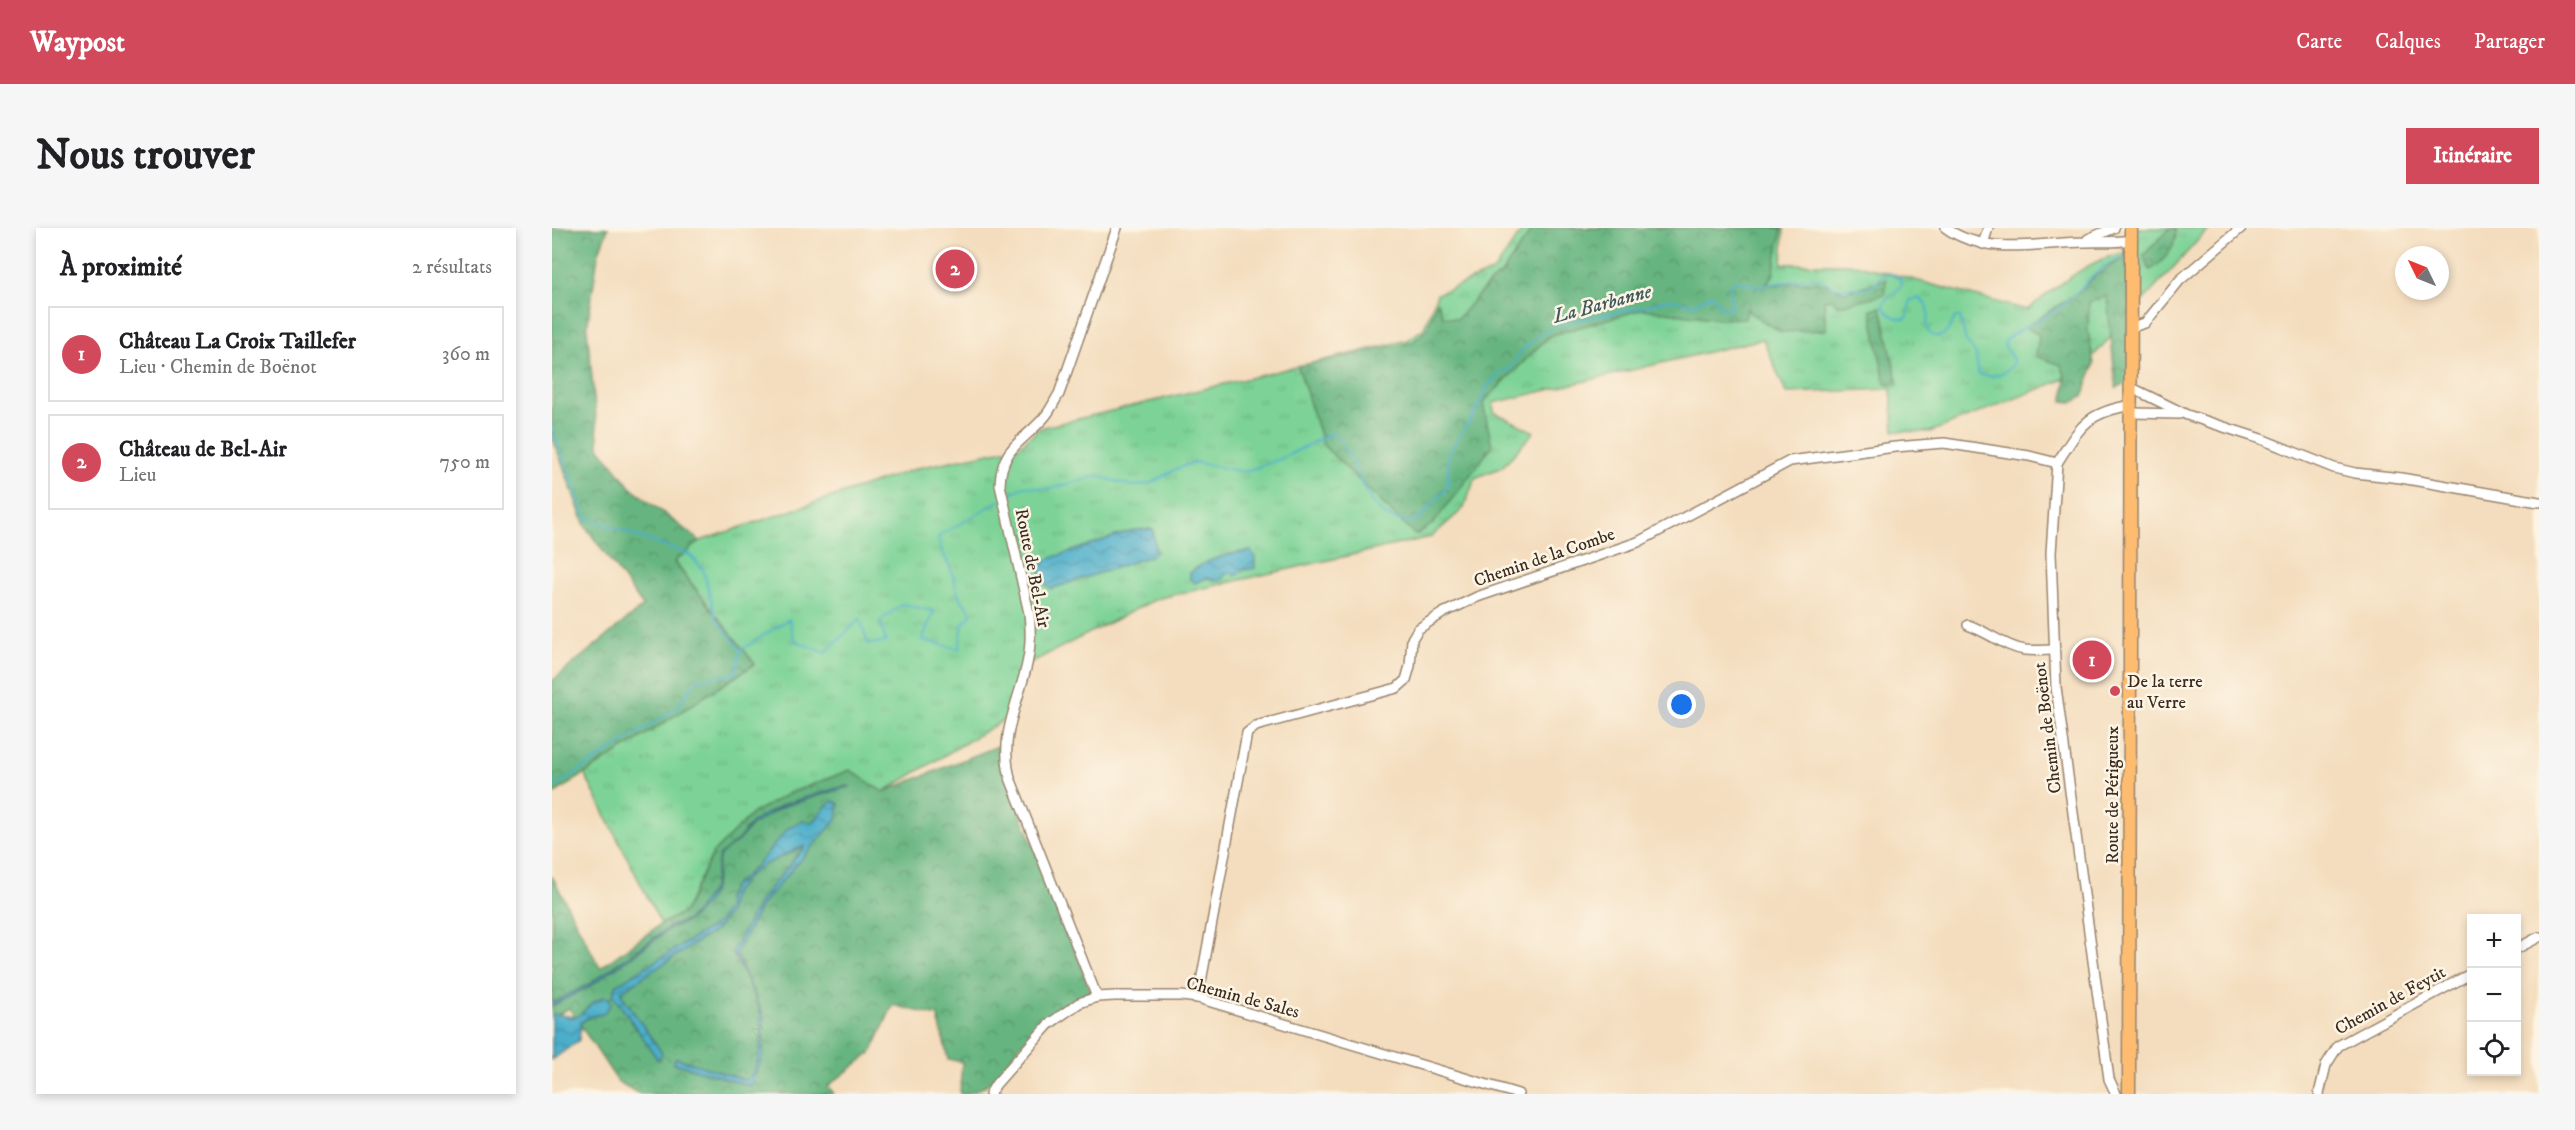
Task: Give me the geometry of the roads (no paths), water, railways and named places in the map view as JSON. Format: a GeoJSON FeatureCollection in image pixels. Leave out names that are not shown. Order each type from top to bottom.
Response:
{"type":"FeatureCollection","features":[{"type":"Feature","properties":{"kind":"main road","name":"Route de Périgueux"},"geometry":{"type":"LineString","coordinates":[[2129,1094],[2131,245]]}},
{"type":"Feature","properties":{"kind":"street","name":"Route de Bel-Air"},"geometry":{"type":"LineString","coordinates":[[1097,997],[1010,778],[1005,759],[1008,729],[1027,666],[1031,631],[1000,485],[1001,465],[1017,443],[1046,414],[1059,393],[1117,228]]}},
{"type":"Feature","properties":{"kind":"street"},"geometry":{"type":"LineString","coordinates":[[1946,228],[1959,237],[1983,244],[2083,242],[2131,245]]}},
{"type":"Feature","properties":{"kind":"street"},"geometry":{"type":"LineString","coordinates":[[1983,244],[1988,228]]}},
{"type":"Feature","properties":{"kind":"street"},"geometry":{"type":"LineString","coordinates":[[2083,242],[2114,228]]}},
{"type":"Feature","properties":{"kind":"street"},"geometry":{"type":"LineString","coordinates":[[2132,327],[2145,323],[2180,280],[2241,228]]}},
{"type":"Feature","properties":{"kind":"street"},"geometry":{"type":"LineString","coordinates":[[2132,388],[2187,415],[2261,440],[2314,462],[2355,473],[2400,478],[2539,502]]}},
{"type":"Feature","properties":{"kind":"street"},"geometry":{"type":"LineString","coordinates":[[2057,463],[2082,425],[2092,416],[2132,409],[2187,415]]}},
{"type":"Feature","properties":{"kind":"street","name":"Chemin de la Combe"},"geometry":{"type":"LineString","coordinates":[[1198,999],[1247,733],[1256,726],[1397,688],[1406,681],[1410,666],[1412,639],[1418,629],[1443,613],[1477,597],[1638,542],[1790,461],[1944,443],[2029,456],[2057,463]]}},
{"type":"Feature","properties":{"kind":"street","name":"Chemin de Boënot"},"geometry":{"type":"LineString","coordinates":[[2057,463],[2051,553],[2056,687],[2109,1079],[2116,1094]]}},
{"type":"Feature","properties":{"kind":"street"},"geometry":{"type":"LineString","coordinates":[[1968,625],[1993,635],[2008,645],[2025,650],[2054,650]]}},
{"type":"Feature","properties":{"kind":"street"},"geometry":{"type":"LineString","coordinates":[[2521,947],[2539,937]]}},
{"type":"Feature","properties":{"kind":"street","name":"Chemin de Feytit"},"geometry":{"type":"LineString","coordinates":[[2319,1094],[2326,1065],[2338,1046],[2467,976]]}},
{"type":"Feature","properties":{"kind":"street","name":"Chemin de Sales"},"geometry":{"type":"LineString","coordinates":[[990,1094],[996,1084],[1049,1024],[1068,1008],[1097,997],[1181,996],[1198,999],[1518,1094]]}},
{"type":"Feature","properties":{"kind":"water"},"geometry":{"type":"Polygon","coordinates":[[[1133,530],[1153,530],[1156,552],[1151,556],[1051,589],[1041,581],[1040,569],[1045,560],[1133,530]]]}},
{"type":"Feature","properties":{"kind":"water"},"geometry":{"type":"Polygon","coordinates":[[[1251,551],[1255,558],[1255,568],[1244,570],[1235,576],[1232,573],[1225,574],[1222,580],[1218,581],[1207,578],[1195,583],[1190,579],[1190,573],[1210,561],[1235,553],[1251,551]]]}},
{"type":"Feature","properties":{"kind":"water"},"geometry":{"type":"Polygon","coordinates":[[[851,786],[784,806],[752,825],[738,841],[722,853],[739,839],[752,822],[784,804],[851,786]]]}},
{"type":"Feature","properties":{"kind":"water"},"geometry":{"type":"Polygon","coordinates":[[[834,801],[839,804],[837,819],[762,904],[736,953],[764,1017],[763,1055],[751,1086],[673,1063],[676,1058],[747,1080],[751,1074],[760,1048],[760,1013],[751,989],[732,952],[760,900],[805,846],[766,864],[748,876],[732,895],[730,911],[716,930],[622,991],[621,994],[662,1053],[658,1060],[613,995],[616,985],[718,923],[728,907],[727,897],[733,887],[756,866],[788,828],[801,821],[813,822],[826,806],[834,801]]]}},
{"type":"Feature","properties":{"kind":"water"},"geometry":{"type":"Polygon","coordinates":[[[719,856],[714,888],[707,902],[692,918],[679,925],[671,928],[590,986],[552,1006],[552,1003],[589,984],[671,926],[686,921],[694,914],[713,888],[719,856]]]}},
{"type":"Feature","properties":{"kind":"water"},"geometry":{"type":"Polygon","coordinates":[[[603,997],[610,998],[611,1005],[603,1014],[592,1016],[581,1022],[579,1040],[552,1060],[552,1014],[577,1017],[603,997]]]}},
{"type":"Feature","properties":{"kind":"waterway","name":"La Barbanne"},"geometry":{"type":"LineString","coordinates":[[1005,498],[1024,486],[1050,489],[1097,476],[1133,486],[1149,484],[1178,468],[1195,462],[1244,472],[1283,458],[1331,433],[1349,454],[1362,485],[1382,512],[1397,520],[1417,521],[1448,487],[1448,454],[1475,413],[1488,386],[1499,374],[1512,367],[1521,351],[1556,325],[1651,305],[1668,299],[1693,304],[1711,295],[1724,309],[1730,309],[1731,282],[1738,281],[1757,286],[1812,278],[1821,279],[1834,288],[1865,288],[1874,285],[1883,275],[1890,274],[1900,278],[1902,284],[1885,301],[1883,305],[1886,311],[1895,317],[1905,319],[1908,316],[1910,300],[1919,298],[1926,303],[1928,308],[1928,331],[1937,336],[1947,332],[1955,317],[1960,317],[1966,341],[1976,354],[1978,374],[1993,376],[2007,370],[2014,363],[2004,341],[2061,307],[2099,270],[2127,255]]}},
{"type":"Feature","properties":{"kind":"waterway"},"geometry":{"type":"LineString","coordinates":[[552,428],[586,518],[690,555],[703,569],[716,618],[741,650]]}},
{"type":"Feature","properties":{"kind":"waterway","name":"La Barbanne"},"geometry":{"type":"LineString","coordinates":[[552,788],[677,708],[696,680],[736,673],[741,650],[789,619],[794,640],[825,653],[860,619],[868,644],[886,642],[880,621],[902,604],[934,611],[922,640],[959,649],[963,623],[971,615],[969,608],[959,597],[938,537],[1000,500]]}},
{"type":"Feature","properties":{"kind":"place","name":"Château de Bel-Air"},"geometry":{"type":"Point","coordinates":[955,269]}},
{"type":"Feature","properties":{"kind":"place","name":"Château La Croix Taillefer"},"geometry":{"type":"Point","coordinates":[2092,660]}},
{"type":"Feature","properties":{"kind":"place","name":"De la terre au Verre"},"geometry":{"type":"Point","coordinates":[2115,691]}}]}
